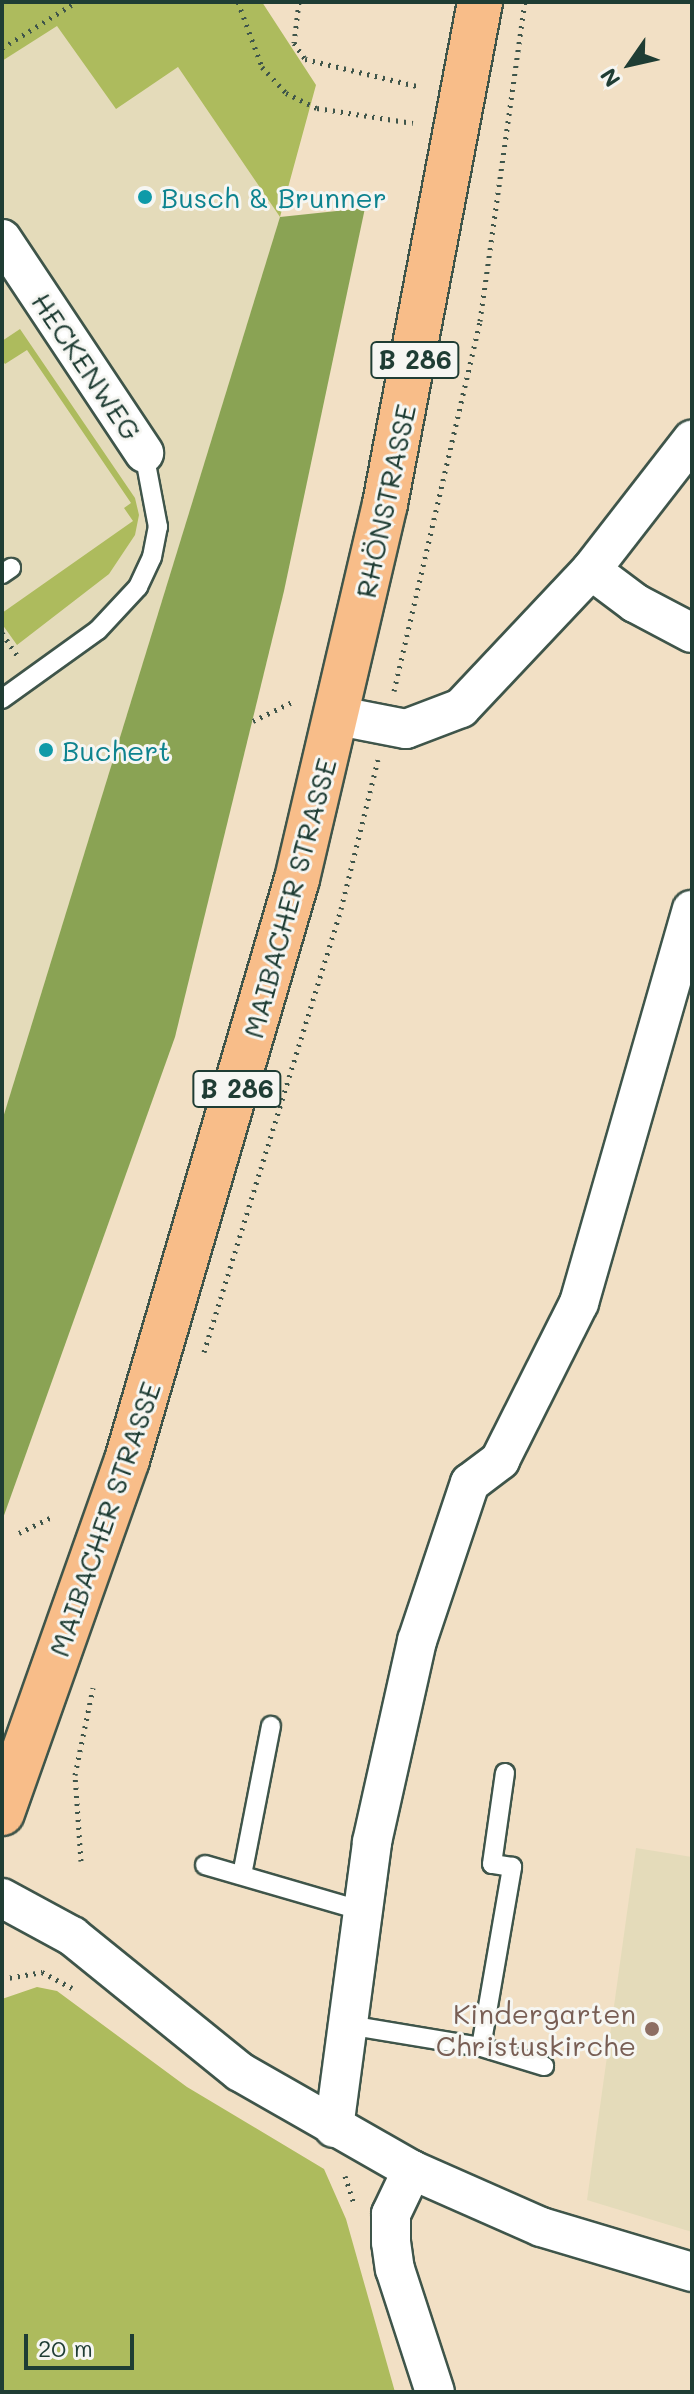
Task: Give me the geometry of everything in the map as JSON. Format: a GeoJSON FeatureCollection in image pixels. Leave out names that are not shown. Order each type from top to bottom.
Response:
{"type":"FeatureCollection","features":[{"type":"Feature","properties":{"kind":"main road","name":"RHÖNSTRASSE"},"geometry":{"type":"LineString","coordinates":[[339,716],[422,326],[480,2]]}},
{"type":"Feature","properties":{"kind":"main road","name":"MAIBACHER STRASSE"},"geometry":{"type":"LineString","coordinates":[[2,1813],[127,1460],[297,879],[339,716]]}},
{"type":"Feature","properties":{"kind":"street","name":"HECKENWEG"},"geometry":{"type":"LineString","coordinates":[[2,239],[144,453]]}},
{"type":"Feature","properties":{"kind":"street"},"geometry":{"type":"LineString","coordinates":[[339,716],[406,729],[444,719],[495,678],[591,570],[692,440]]}},
{"type":"Feature","properties":{"kind":"street"},"geometry":{"type":"LineString","coordinates":[[591,570],[635,603],[692,633]]}},
{"type":"Feature","properties":{"kind":"street"},"geometry":{"type":"LineString","coordinates":[[334,2128],[372,1842],[417,1641],[470,1483],[500,1460],[579,1303],[692,910]]}},
{"type":"Feature","properties":{"kind":"street"},"geometry":{"type":"LineString","coordinates":[[2,1898],[72,1936],[200,2044],[334,2128],[412,2170],[541,2227],[692,2272]]}},
{"type":"Feature","properties":{"kind":"street"},"geometry":{"type":"LineString","coordinates":[[412,2170],[391,2214],[391,2242],[395,2269],[435,2392]]}},
{"type":"Feature","properties":{"kind":"lane"},"geometry":{"type":"LineString","coordinates":[[2,699],[98,630],[138,587],[152,557],[158,527],[144,453]]}},
{"type":"Feature","properties":{"kind":"lane"},"geometry":{"type":"LineString","coordinates":[[242,1875],[271,1726]]}},
{"type":"Feature","properties":{"kind":"lane"},"geometry":{"type":"LineString","coordinates":[[481,2047],[512,1867],[492,1864],[505,1773]]}},
{"type":"Feature","properties":{"kind":"lane"},"geometry":{"type":"LineString","coordinates":[[205,1865],[363,1911]]}},
{"type":"Feature","properties":{"kind":"lane"},"geometry":{"type":"LineString","coordinates":[[348,2025],[481,2047],[544,2066]]}},
{"type":"Feature","properties":{"kind":"path"},"geometry":{"type":"LineString","coordinates":[[2,48],[76,2]]}},
{"type":"Feature","properties":{"kind":"path"},"geometry":{"type":"LineString","coordinates":[[238,2],[262,67],[286,93],[317,108],[413,123]]}},
{"type":"Feature","properties":{"kind":"path"},"geometry":{"type":"LineString","coordinates":[[299,2],[294,43],[305,59],[417,86]]}},
{"type":"Feature","properties":{"kind":"path"},"geometry":{"type":"LineString","coordinates":[[2,633],[12,647]]}},
{"type":"Feature","properties":{"kind":"path"},"geometry":{"type":"LineString","coordinates":[[253,721],[292,702]]}},
{"type":"Feature","properties":{"kind":"path"},"geometry":{"type":"LineString","coordinates":[[19,1533],[54,1516]]}},
{"type":"Feature","properties":{"kind":"shaded area"},"geometry":{"type":"Polygon","coordinates":[[[57,25],[116,108],[178,67],[280,217],[2,1121],[2,61],[57,25]]]}},
{"type":"Feature","properties":{"kind":"shaded area","name":"Kindergarten Christuskirche"},"geometry":{"type":"Polygon","coordinates":[[[636,1848],[692,1857],[692,2232],[587,2200],[636,1848]]]}},
{"type":"Feature","properties":{"kind":"green space"},"geometry":{"type":"Polygon","coordinates":[[[2,2],[262,2],[316,85],[280,217],[178,67],[116,109],[57,26],[2,61],[2,2]]]}},
{"type":"Feature","properties":{"kind":"green space"},"geometry":{"type":"Polygon","coordinates":[[[365,208],[284,591],[175,1037],[2,1521],[2,1121],[280,217],[365,208]]]}},
{"type":"Feature","properties":{"kind":"green space"},"geometry":{"type":"Polygon","coordinates":[[[20,329],[135,498],[139,515],[135,535],[109,574],[17,645],[2,624],[2,613],[133,521],[124,508],[131,503],[27,350],[5,364],[2,360],[2,341],[20,329]]]}},
{"type":"Feature","properties":{"kind":"green space"},"geometry":{"type":"Polygon","coordinates":[[[37,1987],[57,1991],[187,2087],[324,2169],[346,2219],[395,2392],[2,2392],[2,1999],[37,1987]]]}},
{"type":"Feature","properties":{"kind":"place","name":"Busch & Brunner"},"geometry":{"type":"Point","coordinates":[145,197]}},
{"type":"Feature","properties":{"kind":"place","name":"Buchert"},"geometry":{"type":"Point","coordinates":[46,750]}},
{"type":"Feature","properties":{"kind":"place","name":"Kindergarten Christuskirche"},"geometry":{"type":"Point","coordinates":[652,2029]}}]}
